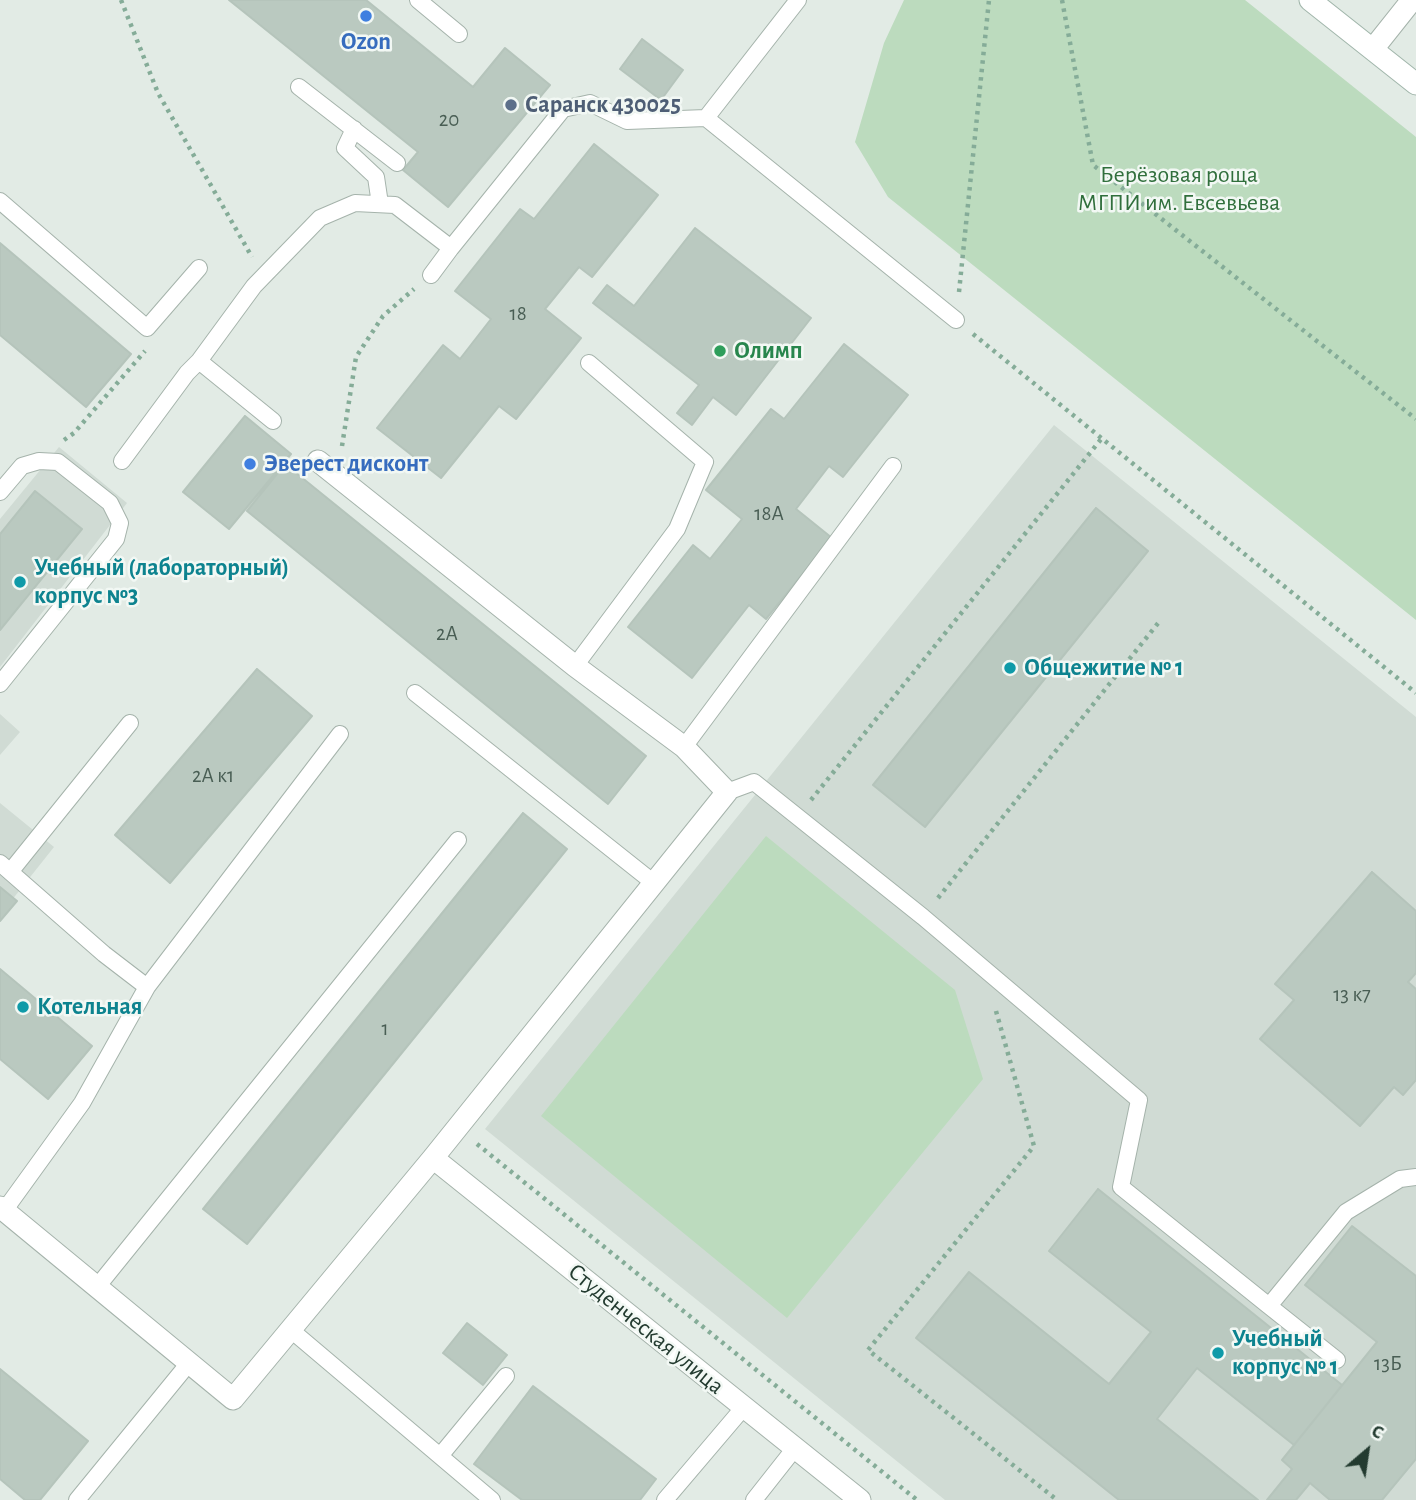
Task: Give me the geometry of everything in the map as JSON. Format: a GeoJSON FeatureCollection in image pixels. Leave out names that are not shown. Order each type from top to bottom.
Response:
{"type":"FeatureCollection","features":[{"type":"Feature","properties":{"kind":"street"},"geometry":{"type":"LineString","coordinates":[[1310,0],[1416,84]]}},
{"type":"Feature","properties":{"kind":"street"},"geometry":{"type":"LineString","coordinates":[[1373,49],[1412,0]]}},
{"type":"Feature","properties":{"kind":"street"},"geometry":{"type":"LineString","coordinates":[[2,1209],[233,1399],[433,1158],[727,792],[684,747],[575,666],[318,461]]}},
{"type":"Feature","properties":{"kind":"street","name":"Студенческая улица"},"geometry":{"type":"LineString","coordinates":[[433,1158],[860,1500]]}},
{"type":"Feature","properties":{"kind":"lane"},"geometry":{"type":"LineString","coordinates":[[418,0],[459,34]]}},
{"type":"Feature","properties":{"kind":"lane"},"geometry":{"type":"LineString","coordinates":[[706,118],[798,0]]}},
{"type":"Feature","properties":{"kind":"lane"},"geometry":{"type":"LineString","coordinates":[[299,87],[397,163]]}},
{"type":"Feature","properties":{"kind":"lane"},"geometry":{"type":"LineString","coordinates":[[431,275],[563,109],[590,103],[627,121],[706,118],[956,320]]}},
{"type":"Feature","properties":{"kind":"lane"},"geometry":{"type":"LineString","coordinates":[[354,129],[345,148],[376,177],[380,204]]}},
{"type":"Feature","properties":{"kind":"lane"},"geometry":{"type":"LineString","coordinates":[[0,201],[147,328],[199,268]]}},
{"type":"Feature","properties":{"kind":"lane"},"geometry":{"type":"LineString","coordinates":[[122,461],[254,286],[320,218],[355,204],[396,205],[452,248]]}},
{"type":"Feature","properties":{"kind":"lane"},"geometry":{"type":"LineString","coordinates":[[199,361],[273,421]]}},
{"type":"Feature","properties":{"kind":"lane"},"geometry":{"type":"LineString","coordinates":[[575,666],[677,529],[705,462],[589,363]]}},
{"type":"Feature","properties":{"kind":"lane"},"geometry":{"type":"LineString","coordinates":[[0,492],[22,466],[39,461],[58,462],[110,503],[120,523],[116,539],[0,684]]}},
{"type":"Feature","properties":{"kind":"lane"},"geometry":{"type":"LineString","coordinates":[[684,747],[893,466]]}},
{"type":"Feature","properties":{"kind":"lane"},"geometry":{"type":"LineString","coordinates":[[415,692],[654,883]]}},
{"type":"Feature","properties":{"kind":"lane"},"geometry":{"type":"LineString","coordinates":[[130,723],[5,867],[104,954],[147,987]]}},
{"type":"Feature","properties":{"kind":"lane"},"geometry":{"type":"LineString","coordinates":[[2,1209],[82,1103],[147,987],[340,734]]}},
{"type":"Feature","properties":{"kind":"lane"},"geometry":{"type":"LineString","coordinates":[[727,792],[754,782],[922,917],[1139,1100],[1121,1187],[1337,1360]]}},
{"type":"Feature","properties":{"kind":"lane"},"geometry":{"type":"LineString","coordinates":[[97,1287],[458,840]]}},
{"type":"Feature","properties":{"kind":"lane"},"geometry":{"type":"LineString","coordinates":[[1269,1306],[1346,1212],[1401,1179],[1416,1177]]}},
{"type":"Feature","properties":{"kind":"lane"},"geometry":{"type":"LineString","coordinates":[[290,1330],[492,1500]]}},
{"type":"Feature","properties":{"kind":"lane"},"geometry":{"type":"LineString","coordinates":[[77,1500],[189,1363]]}},
{"type":"Feature","properties":{"kind":"lane"},"geometry":{"type":"LineString","coordinates":[[440,1456],[506,1376]]}},
{"type":"Feature","properties":{"kind":"lane"},"geometry":{"type":"LineString","coordinates":[[665,1500],[744,1407]]}},
{"type":"Feature","properties":{"kind":"lane"},"geometry":{"type":"LineString","coordinates":[[754,1500],[795,1448]]}},
{"type":"Feature","properties":{"kind":"path"},"geometry":{"type":"LineString","coordinates":[[121,0],[158,93],[263,276]]}},
{"type":"Feature","properties":{"kind":"path"},"geometry":{"type":"LineString","coordinates":[[989,0],[956,320],[1416,693]]}},
{"type":"Feature","properties":{"kind":"path"},"geometry":{"type":"LineString","coordinates":[[1062,0],[1093,165],[1416,419]]}},
{"type":"Feature","properties":{"kind":"path"},"geometry":{"type":"LineString","coordinates":[[338,477],[356,357],[383,316],[431,275]]}},
{"type":"Feature","properties":{"kind":"path"},"geometry":{"type":"LineString","coordinates":[[63,440],[74,433],[153,341]]}},
{"type":"Feature","properties":{"kind":"path"},"geometry":{"type":"LineString","coordinates":[[797,817],[1102,438]]}},
{"type":"Feature","properties":{"kind":"path"},"geometry":{"type":"LineString","coordinates":[[922,917],[1158,622]]}},
{"type":"Feature","properties":{"kind":"path"},"geometry":{"type":"LineString","coordinates":[[985,970],[1034,1146],[868,1350],[1057,1500]]}},
{"type":"Feature","properties":{"kind":"path"},"geometry":{"type":"LineString","coordinates":[[471,1139],[917,1500]]}},
{"type":"Feature","properties":{"kind":"shaded area"},"geometry":{"type":"Polygon","coordinates":[[[1054,425],[1416,717],[1416,1500],[945,1500],[485,1129],[1054,425]]]}},
{"type":"Feature","properties":{"kind":"shaded area"},"geometry":{"type":"Polygon","coordinates":[[[59,447],[127,503],[0,667],[0,519],[59,447]]]}},
{"type":"Feature","properties":{"kind":"shaded area"},"geometry":{"type":"Polygon","coordinates":[[[0,714],[20,732],[0,755],[0,714]]]}},
{"type":"Feature","properties":{"kind":"shaded area"},"geometry":{"type":"Polygon","coordinates":[[[0,803],[54,847],[0,915],[0,803]]]}},
{"type":"Feature","properties":{"kind":"green space","name":"Берёзовая роща МГПИ им. Евсевьева"},"geometry":{"type":"Polygon","coordinates":[[[904,0],[1245,0],[1416,137],[1416,620],[888,197],[855,142],[884,43],[904,0]]]}},
{"type":"Feature","properties":{"kind":"green space"},"geometry":{"type":"Polygon","coordinates":[[[766,836],[955,990],[983,1079],[787,1318],[541,1116],[766,836]]]}},
{"type":"Feature","properties":{"kind":"building"},"geometry":{"type":"Polygon","coordinates":[[[229,0],[366,0],[473,87],[505,48],[550,85],[448,207],[403,170],[418,152],[229,0]]]}},
{"type":"Feature","properties":{"kind":"building"},"geometry":{"type":"Polygon","coordinates":[[[642,39],[683,70],[661,100],[620,69],[642,39]]]}},
{"type":"Feature","properties":{"kind":"building"},"geometry":{"type":"Polygon","coordinates":[[[594,144],[658,195],[592,277],[579,267],[545,309],[581,338],[516,419],[499,406],[441,478],[377,428],[443,345],[460,359],[491,319],[455,291],[520,209],[534,219],[594,144]]]}},
{"type":"Feature","properties":{"kind":"building","name":"Олимп"},"geometry":{"type":"Polygon","coordinates":[[[695,228],[811,318],[736,415],[713,397],[692,425],[677,413],[699,385],[593,303],[607,285],[634,306],[695,228]]]}},
{"type":"Feature","properties":{"kind":"building"},"geometry":{"type":"Polygon","coordinates":[[[0,243],[131,354],[86,407],[0,335],[0,243]]]}},
{"type":"Feature","properties":{"kind":"building"},"geometry":{"type":"Polygon","coordinates":[[[844,344],[908,395],[843,477],[829,466],[796,509],[832,538],[766,619],[749,605],[692,678],[628,627],[693,545],[710,559],[742,519],[706,490],[771,409],[784,419],[844,344]]]}},
{"type":"Feature","properties":{"kind":"building"},"geometry":{"type":"Polygon","coordinates":[[[245,416],[291,454],[229,529],[183,492],[245,416]]]}},
{"type":"Feature","properties":{"kind":"building"},"geometry":{"type":"Polygon","coordinates":[[[285,464],[646,756],[608,804],[247,511],[285,464]]]}},
{"type":"Feature","properties":{"kind":"building","name":"Учебный (лабораторный) корпус №3"},"geometry":{"type":"Polygon","coordinates":[[[35,491],[82,529],[0,630],[0,534],[35,491]]]}},
{"type":"Feature","properties":{"kind":"building","name":"Общежитие № 1"},"geometry":{"type":"Polygon","coordinates":[[[1096,508],[1148,551],[925,827],[873,785],[1096,508]]]}},
{"type":"Feature","properties":{"kind":"building"},"geometry":{"type":"Polygon","coordinates":[[[257,669],[312,716],[170,883],[115,835],[257,669]]]}},
{"type":"Feature","properties":{"kind":"building"},"geometry":{"type":"Polygon","coordinates":[[[523,813],[567,849],[247,1244],[203,1209],[523,813]]]}},
{"type":"Feature","properties":{"kind":"building"},"geometry":{"type":"Polygon","coordinates":[[[1372,872],[1416,911],[1416,973],[1408,982],[1416,989],[1416,1080],[1403,1095],[1394,1087],[1360,1126],[1260,1039],[1294,1000],[1275,984],[1372,872]]]}},
{"type":"Feature","properties":{"kind":"building"},"geometry":{"type":"Polygon","coordinates":[[[0,887],[17,901],[0,921],[0,887]]]}},
{"type":"Feature","properties":{"kind":"building","name":"Котельная"},"geometry":{"type":"Polygon","coordinates":[[[0,969],[92,1046],[48,1099],[0,1059],[0,969]]]}},
{"type":"Feature","properties":{"kind":"building","name":"Учебный корпус № 1"},"geometry":{"type":"Polygon","coordinates":[[[1098,1189],[1342,1385],[1294,1445],[1197,1368],[1157,1419],[1258,1500],[1119,1500],[916,1338],[969,1272],[1109,1384],[1151,1332],[1049,1251],[1098,1189]]]}},
{"type":"Feature","properties":{"kind":"building"},"geometry":{"type":"Polygon","coordinates":[[[1352,1226],[1416,1276],[1416,1459],[1382,1500],[1330,1500],[1310,1483],[1296,1500],[1267,1500],[1292,1469],[1282,1460],[1377,1342],[1305,1285],[1352,1226]]]}},
{"type":"Feature","properties":{"kind":"building"},"geometry":{"type":"Polygon","coordinates":[[[467,1323],[507,1355],[483,1385],[443,1353],[467,1323]]]}},
{"type":"Feature","properties":{"kind":"building"},"geometry":{"type":"Polygon","coordinates":[[[0,1369],[88,1441],[40,1500],[25,1500],[0,1479],[0,1369]]]}},
{"type":"Feature","properties":{"kind":"building"},"geometry":{"type":"Polygon","coordinates":[[[533,1386],[656,1479],[640,1500],[522,1500],[474,1464],[533,1386]]]}},
{"type":"Feature","properties":{"kind":"place","name":"Ozon"},"geometry":{"type":"Point","coordinates":[366,16]}},
{"type":"Feature","properties":{"kind":"place","name":"Саранск 430025"},"geometry":{"type":"Point","coordinates":[511,105]}},
{"type":"Feature","properties":{"kind":"place","name":"Олимп"},"geometry":{"type":"Point","coordinates":[720,351]}},
{"type":"Feature","properties":{"kind":"place","name":"Эверест дисконт"},"geometry":{"type":"Point","coordinates":[250,464]}},
{"type":"Feature","properties":{"kind":"place","name":"Учебный (лабораторный) корпус №3"},"geometry":{"type":"Point","coordinates":[20,582]}},
{"type":"Feature","properties":{"kind":"place","name":"Общежитие № 1"},"geometry":{"type":"Point","coordinates":[1010,668]}},
{"type":"Feature","properties":{"kind":"place","name":"Котельная"},"geometry":{"type":"Point","coordinates":[23,1007]}},
{"type":"Feature","properties":{"kind":"place","name":"Учебный корпус № 1"},"geometry":{"type":"Point","coordinates":[1218,1353]}}]}
